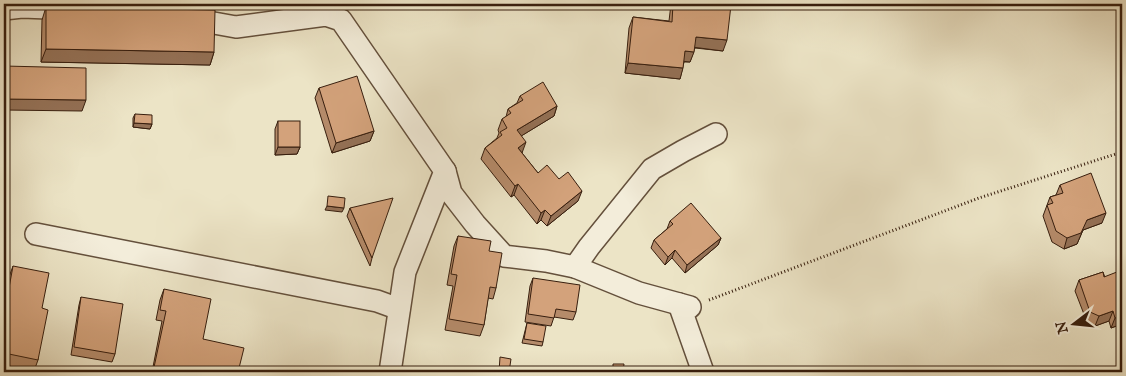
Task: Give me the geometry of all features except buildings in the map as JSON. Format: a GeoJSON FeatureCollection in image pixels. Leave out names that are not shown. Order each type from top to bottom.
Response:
{"type":"FeatureCollection","features":[{"type":"Feature","properties":{"kind":"street"},"geometry":{"type":"LineString","coordinates":[[4,8],[90,10]]}},
{"type":"Feature","properties":{"kind":"street"},"geometry":{"type":"LineString","coordinates":[[168,15],[236,27],[344,12],[357,44],[445,171],[452,193],[475,224],[504,256],[575,267],[639,293],[685,306],[703,372]]}},
{"type":"Feature","properties":{"kind":"street"},"geometry":{"type":"LineString","coordinates":[[575,267],[652,169],[716,134]]}},
{"type":"Feature","properties":{"kind":"street"},"geometry":{"type":"LineString","coordinates":[[390,372],[405,272],[445,171]]}},
{"type":"Feature","properties":{"kind":"street"},"geometry":{"type":"LineString","coordinates":[[36,234],[377,301],[400,309]]}},
{"type":"Feature","properties":{"kind":"path"},"geometry":{"type":"LineString","coordinates":[[685,306],[979,198],[1122,152]]}}]}
